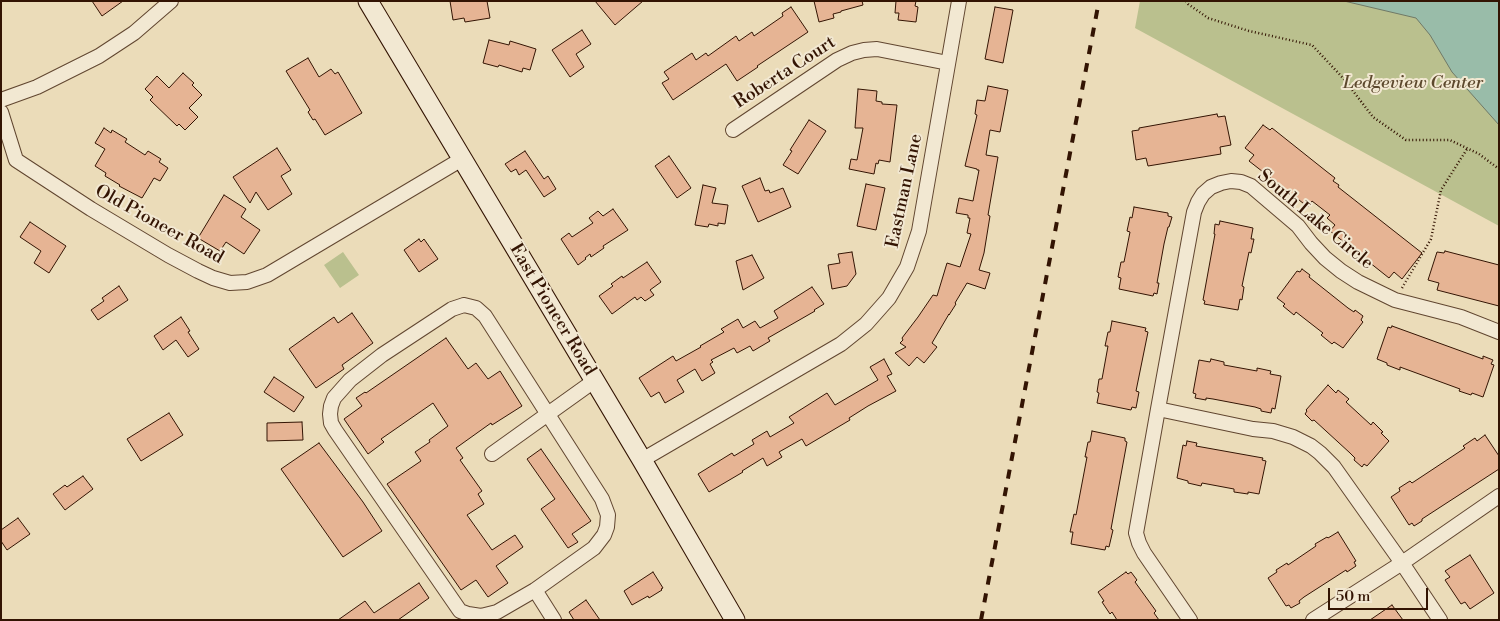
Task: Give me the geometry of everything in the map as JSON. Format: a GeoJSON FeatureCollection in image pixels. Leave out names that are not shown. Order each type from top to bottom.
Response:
{"type":"FeatureCollection","features":[{"type":"Feature","properties":{"kind":"main road","name":"East Pioneer Road"},"geometry":{"type":"LineString","coordinates":[[368,1],[642,460],[735,620]]}},
{"type":"Feature","properties":{"kind":"street"},"geometry":{"type":"LineString","coordinates":[[1,100],[37,87],[99,56],[134,34],[170,1]]}},
{"type":"Feature","properties":{"kind":"street","name":"Eastman Lane"},"geometry":{"type":"LineString","coordinates":[[642,460],[841,344],[866,324],[885,303],[904,273],[917,240],[959,1]]}},
{"type":"Feature","properties":{"kind":"street","name":"Roberta Court"},"geometry":{"type":"LineString","coordinates":[[733,130],[837,60],[852,52],[877,49],[948,63]]}},
{"type":"Feature","properties":{"kind":"street","name":"Old Pioneer Road"},"geometry":{"type":"LineString","coordinates":[[1,112],[16,160],[91,209],[168,255],[213,278],[230,283],[246,282],[267,275],[462,159]]}},
{"type":"Feature","properties":{"kind":"street","name":"South Lake Circle"},"geometry":{"type":"LineString","coordinates":[[1190,620],[1144,553],[1136,533],[1194,212],[1203,194],[1221,183],[1231,181],[1251,186],[1298,226],[1318,250],[1341,271],[1367,287],[1395,300],[1461,317],[1499,332]]}},
{"type":"Feature","properties":{"kind":"street"},"geometry":{"type":"LineString","coordinates":[[464,305],[476,308],[485,316],[604,503],[607,511],[608,523],[604,535],[597,545],[535,590],[493,614],[476,616],[460,611],[331,423],[330,410],[332,402],[350,380],[382,355],[452,309],[464,305]]}},
{"type":"Feature","properties":{"kind":"street"},"geometry":{"type":"LineString","coordinates":[[492,454],[594,381]]}},
{"type":"Feature","properties":{"kind":"street"},"geometry":{"type":"LineString","coordinates":[[1158,409],[1253,429],[1273,431],[1293,437],[1311,446],[1334,467],[1440,620]]}},
{"type":"Feature","properties":{"kind":"street"},"geometry":{"type":"LineString","coordinates":[[1313,620],[1402,563],[1499,496]]}},
{"type":"Feature","properties":{"kind":"street"},"geometry":{"type":"LineString","coordinates":[[535,590],[554,620]]}},
{"type":"Feature","properties":{"kind":"path"},"geometry":{"type":"LineString","coordinates":[[1186,1],[1208,18],[1249,31],[1312,45],[1343,78],[1372,116],[1406,140],[1450,140],[1479,154],[1499,168]]}},
{"type":"Feature","properties":{"kind":"path"},"geometry":{"type":"LineString","coordinates":[[1395,300],[1431,239],[1441,190],[1467,149]]}},
{"type":"Feature","properties":{"kind":"green space","name":"Ledgeview Center"},"geometry":{"type":"Polygon","coordinates":[[[1140,1],[1499,1],[1499,226],[1135,28],[1140,1]]]}},
{"type":"Feature","properties":{"kind":"green space"},"geometry":{"type":"Polygon","coordinates":[[[343,252],[359,275],[340,288],[324,265],[343,252]]]}},
{"type":"Feature","properties":{"kind":"shaded area"},"geometry":{"type":"Polygon","coordinates":[[[1344,1],[1499,1],[1499,125],[1452,72],[1430,35],[1416,18],[1344,1]]]}},
{"type":"Feature","properties":{"kind":"building"},"geometry":{"type":"Polygon","coordinates":[[[92,1],[123,1],[102,16],[92,1]]]}},
{"type":"Feature","properties":{"kind":"building"},"geometry":{"type":"Polygon","coordinates":[[[450,1],[487,1],[490,18],[465,22],[464,18],[453,20],[450,1]]]}},
{"type":"Feature","properties":{"kind":"building"},"geometry":{"type":"Polygon","coordinates":[[[595,1],[643,1],[615,25],[595,1]]]}},
{"type":"Feature","properties":{"kind":"building"},"geometry":{"type":"Polygon","coordinates":[[[814,1],[862,1],[863,5],[833,14],[834,18],[819,22],[814,1]]]}},
{"type":"Feature","properties":{"kind":"building"},"geometry":{"type":"Polygon","coordinates":[[[896,1],[916,1],[915,6],[918,7],[916,22],[898,20],[899,13],[895,13],[896,1]]]}},
{"type":"Feature","properties":{"kind":"building"},"geometry":{"type":"Polygon","coordinates":[[[791,7],[808,32],[737,81],[726,64],[673,100],[662,83],[669,79],[664,72],[692,53],[696,60],[706,53],[708,56],[736,36],[739,41],[752,32],[754,36],[783,16],[782,13],[791,7]]]}},
{"type":"Feature","properties":{"kind":"building"},"geometry":{"type":"Polygon","coordinates":[[[995,7],[1013,10],[1003,63],[985,59],[995,7]]]}},
{"type":"Feature","properties":{"kind":"building"},"geometry":{"type":"Polygon","coordinates":[[[582,30],[591,44],[576,54],[584,67],[570,77],[552,50],[582,30]]]}},
{"type":"Feature","properties":{"kind":"building"},"geometry":{"type":"Polygon","coordinates":[[[489,40],[509,45],[510,41],[536,49],[530,70],[523,68],[522,72],[499,65],[498,67],[483,63],[489,40]]]}},
{"type":"Feature","properties":{"kind":"building"},"geometry":{"type":"Polygon","coordinates":[[[308,58],[319,77],[331,69],[335,74],[338,72],[362,113],[325,135],[308,112],[310,110],[286,71],[308,58]]]}},
{"type":"Feature","properties":{"kind":"building"},"geometry":{"type":"Polygon","coordinates":[[[183,73],[194,83],[192,85],[202,95],[189,108],[198,117],[185,130],[179,124],[177,126],[150,100],[153,97],[145,89],[157,76],[169,88],[183,73]]]}},
{"type":"Feature","properties":{"kind":"building"},"geometry":{"type":"Polygon","coordinates":[[[988,86],[1008,90],[1000,132],[990,130],[986,155],[998,157],[988,215],[990,216],[984,253],[979,270],[990,273],[985,289],[967,283],[932,343],[937,347],[924,363],[917,357],[909,366],[895,353],[906,347],[900,343],[903,340],[902,338],[933,295],[937,296],[947,263],[960,267],[971,234],[967,233],[970,218],[968,218],[968,215],[956,213],[959,198],[973,201],[979,170],[965,166],[977,115],[975,114],[977,100],[985,101],[988,86]]]}},
{"type":"Feature","properties":{"kind":"building"},"geometry":{"type":"Polygon","coordinates":[[[858,89],[877,91],[876,101],[882,102],[882,104],[897,105],[890,162],[879,160],[878,164],[876,163],[874,174],[849,169],[851,159],[857,160],[863,128],[855,128],[858,89]]]}},
{"type":"Feature","properties":{"kind":"building"},"geometry":{"type":"Polygon","coordinates":[[[1217,114],[1218,117],[1225,116],[1231,145],[1220,147],[1221,154],[1148,166],[1146,158],[1136,160],[1132,131],[1139,130],[1139,128],[1217,114]]]}},
{"type":"Feature","properties":{"kind":"building"},"geometry":{"type":"Polygon","coordinates":[[[809,120],[826,131],[798,174],[783,165],[809,120]]]}},
{"type":"Feature","properties":{"kind":"building"},"geometry":{"type":"Polygon","coordinates":[[[1263,125],[1270,130],[1272,128],[1335,178],[1333,181],[1339,185],[1338,187],[1422,253],[1402,279],[1394,272],[1389,278],[1330,231],[1335,225],[1327,218],[1330,215],[1312,201],[1308,207],[1249,161],[1254,155],[1245,148],[1263,125]]]}},
{"type":"Feature","properties":{"kind":"building"},"geometry":{"type":"Polygon","coordinates":[[[104,128],[111,133],[112,130],[127,139],[125,142],[145,155],[148,151],[161,159],[159,162],[168,168],[160,181],[154,178],[142,198],[119,186],[105,176],[106,173],[95,166],[105,149],[95,143],[104,128]]]}},
{"type":"Feature","properties":{"kind":"building"},"geometry":{"type":"Polygon","coordinates":[[[277,148],[291,170],[281,176],[292,194],[268,210],[256,192],[250,203],[233,177],[277,148]]]}},
{"type":"Feature","properties":{"kind":"building"},"geometry":{"type":"Polygon","coordinates":[[[525,151],[544,179],[548,176],[556,189],[544,197],[526,170],[519,175],[516,169],[511,172],[505,164],[525,151]]]}},
{"type":"Feature","properties":{"kind":"building"},"geometry":{"type":"Polygon","coordinates":[[[669,156],[691,188],[677,198],[655,166],[669,156]]]}},
{"type":"Feature","properties":{"kind":"building"},"geometry":{"type":"Polygon","coordinates":[[[760,178],[765,191],[769,190],[770,193],[783,188],[791,207],[758,222],[742,186],[760,178]]]}},
{"type":"Feature","properties":{"kind":"building"},"geometry":{"type":"Polygon","coordinates":[[[866,184],[885,188],[876,230],[857,226],[866,184]]]}},
{"type":"Feature","properties":{"kind":"building"},"geometry":{"type":"Polygon","coordinates":[[[703,185],[716,188],[712,203],[728,205],[725,224],[718,223],[718,226],[709,224],[708,227],[695,225],[703,185]]]}},
{"type":"Feature","properties":{"kind":"building"},"geometry":{"type":"Polygon","coordinates":[[[224,195],[246,209],[241,217],[260,230],[244,254],[226,242],[220,251],[198,238],[224,195]]]}},
{"type":"Feature","properties":{"kind":"building"},"geometry":{"type":"Polygon","coordinates":[[[1134,207],[1168,213],[1168,216],[1172,217],[1164,244],[1157,283],[1159,283],[1157,294],[1154,293],[1153,296],[1119,289],[1121,278],[1118,277],[1121,262],[1124,262],[1130,232],[1127,231],[1134,207]]]}},
{"type":"Feature","properties":{"kind":"building"},"geometry":{"type":"Polygon","coordinates":[[[613,209],[628,230],[603,246],[604,248],[591,257],[590,254],[578,265],[561,239],[569,233],[572,237],[593,223],[589,218],[598,211],[603,216],[613,209]]]}},
{"type":"Feature","properties":{"kind":"building"},"geometry":{"type":"Polygon","coordinates":[[[1220,221],[1253,228],[1251,239],[1254,239],[1251,253],[1249,252],[1242,286],[1244,287],[1242,300],[1240,299],[1238,310],[1204,304],[1205,301],[1203,300],[1215,234],[1215,224],[1219,225],[1220,221]]]}},
{"type":"Feature","properties":{"kind":"building"},"geometry":{"type":"Polygon","coordinates":[[[30,222],[66,246],[49,273],[34,263],[41,251],[20,237],[30,222]]]}},
{"type":"Feature","properties":{"kind":"building"},"geometry":{"type":"Polygon","coordinates":[[[419,239],[421,242],[424,239],[438,259],[419,272],[404,250],[419,239]]]}},
{"type":"Feature","properties":{"kind":"building"},"geometry":{"type":"Polygon","coordinates":[[[1445,251],[1499,265],[1499,306],[1437,290],[1439,283],[1428,280],[1437,252],[1444,253],[1445,251]]]}},
{"type":"Feature","properties":{"kind":"building"},"geometry":{"type":"Polygon","coordinates":[[[852,252],[856,274],[847,286],[832,289],[828,265],[840,263],[838,254],[852,252]]]}},
{"type":"Feature","properties":{"kind":"building"},"geometry":{"type":"Polygon","coordinates":[[[752,255],[764,278],[743,290],[736,261],[752,255]]]}},
{"type":"Feature","properties":{"kind":"building"},"geometry":{"type":"Polygon","coordinates":[[[647,262],[661,282],[650,290],[654,295],[645,301],[641,297],[637,300],[635,297],[612,314],[599,296],[613,286],[611,284],[622,276],[623,278],[647,262]]]}},
{"type":"Feature","properties":{"kind":"building"},"geometry":{"type":"Polygon","coordinates":[[[1302,269],[1310,275],[1309,277],[1348,308],[1354,312],[1355,310],[1363,316],[1361,320],[1363,322],[1343,348],[1334,342],[1332,344],[1321,335],[1323,333],[1296,312],[1294,315],[1277,298],[1297,271],[1300,272],[1302,269]]]}},
{"type":"Feature","properties":{"kind":"building"},"geometry":{"type":"Polygon","coordinates":[[[119,286],[128,300],[98,320],[91,310],[104,301],[102,298],[119,286]]]}},
{"type":"Feature","properties":{"kind":"building"},"geometry":{"type":"Polygon","coordinates":[[[812,287],[824,304],[768,338],[770,341],[753,351],[750,346],[737,353],[734,348],[711,360],[713,362],[710,364],[715,373],[702,381],[695,369],[677,380],[684,392],[665,403],[659,392],[651,397],[639,378],[673,356],[676,361],[701,347],[724,332],[721,329],[738,319],[743,328],[755,321],[760,328],[778,318],[774,311],[812,287]]]}},
{"type":"Feature","properties":{"kind":"building"},"geometry":{"type":"Polygon","coordinates":[[[352,313],[373,343],[342,365],[344,369],[316,388],[289,349],[334,317],[338,323],[352,313]]]}},
{"type":"Feature","properties":{"kind":"building"},"geometry":{"type":"Polygon","coordinates":[[[181,317],[199,349],[188,357],[176,340],[163,350],[154,336],[181,317]]]}},
{"type":"Feature","properties":{"kind":"building"},"geometry":{"type":"Polygon","coordinates":[[[1112,321],[1146,328],[1145,331],[1148,332],[1136,391],[1139,392],[1136,408],[1132,407],[1131,410],[1097,403],[1099,379],[1102,379],[1108,346],[1105,346],[1112,321]]]}},
{"type":"Feature","properties":{"kind":"building"},"geometry":{"type":"Polygon","coordinates":[[[1392,326],[1483,359],[1483,356],[1493,360],[1491,364],[1494,365],[1483,397],[1459,391],[1460,389],[1400,367],[1400,370],[1377,359],[1388,327],[1391,328],[1392,326]]]}},
{"type":"Feature","properties":{"kind":"building"},"geometry":{"type":"Polygon","coordinates":[[[446,338],[468,369],[476,363],[488,379],[500,371],[522,406],[492,425],[491,423],[456,448],[463,458],[460,460],[482,491],[478,494],[484,504],[467,515],[492,550],[515,535],[523,547],[496,566],[508,583],[488,597],[476,580],[461,590],[387,484],[421,461],[415,452],[448,426],[433,403],[381,439],[384,442],[368,454],[344,419],[362,406],[356,398],[446,338]]]}},
{"type":"Feature","properties":{"kind":"building"},"geometry":{"type":"Polygon","coordinates":[[[884,359],[892,374],[887,376],[896,391],[868,406],[849,418],[850,420],[806,446],[802,439],[779,452],[782,457],[767,466],[763,458],[709,492],[698,474],[732,453],[734,456],[754,444],[752,440],[767,431],[770,437],[794,423],[789,417],[827,393],[835,405],[878,380],[870,367],[884,359]]]}},
{"type":"Feature","properties":{"kind":"building"},"geometry":{"type":"Polygon","coordinates":[[[1211,359],[1224,362],[1224,365],[1257,371],[1257,368],[1271,371],[1270,374],[1281,376],[1275,409],[1272,408],[1271,413],[1261,411],[1261,409],[1255,407],[1213,399],[1195,398],[1196,394],[1193,393],[1199,360],[1210,362],[1211,359]]]}},
{"type":"Feature","properties":{"kind":"building"},"geometry":{"type":"Polygon","coordinates":[[[274,377],[304,397],[294,412],[264,392],[274,377]]]}},
{"type":"Feature","properties":{"kind":"building"},"geometry":{"type":"Polygon","coordinates":[[[1328,385],[1336,393],[1338,390],[1349,399],[1346,402],[1371,425],[1373,422],[1389,441],[1367,466],[1364,464],[1362,467],[1354,460],[1355,458],[1350,453],[1305,414],[1306,410],[1328,385]]]}},
{"type":"Feature","properties":{"kind":"building"},"geometry":{"type":"Polygon","coordinates":[[[169,413],[183,435],[141,461],[127,439],[169,413]]]}},
{"type":"Feature","properties":{"kind":"building"},"geometry":{"type":"Polygon","coordinates":[[[302,422],[303,440],[267,441],[267,423],[302,422]]]}},
{"type":"Feature","properties":{"kind":"building"},"geometry":{"type":"Polygon","coordinates":[[[1092,431],[1125,438],[1127,442],[1111,529],[1113,530],[1109,547],[1106,546],[1105,550],[1071,544],[1073,532],[1070,532],[1074,514],[1076,515],[1087,457],[1085,457],[1092,431]]]}},
{"type":"Feature","properties":{"kind":"building"},"geometry":{"type":"Polygon","coordinates":[[[1485,435],[1499,456],[1499,469],[1414,526],[1412,523],[1409,525],[1391,497],[1400,491],[1399,488],[1410,481],[1412,483],[1465,448],[1463,446],[1475,438],[1477,441],[1485,435]]]}},
{"type":"Feature","properties":{"kind":"building"},"geometry":{"type":"Polygon","coordinates":[[[1187,441],[1197,443],[1196,446],[1263,458],[1262,460],[1266,461],[1259,494],[1234,492],[1234,489],[1202,483],[1201,486],[1177,478],[1183,445],[1186,446],[1187,441]]]}},
{"type":"Feature","properties":{"kind":"building"},"geometry":{"type":"Polygon","coordinates":[[[319,443],[382,531],[343,557],[281,469],[319,443]]]}},
{"type":"Feature","properties":{"kind":"building"},"geometry":{"type":"Polygon","coordinates":[[[541,449],[591,521],[572,534],[578,542],[568,548],[541,509],[555,499],[527,459],[541,449]]]}},
{"type":"Feature","properties":{"kind":"building"},"geometry":{"type":"Polygon","coordinates":[[[83,476],[93,489],[65,510],[53,494],[65,485],[67,487],[83,476]]]}},
{"type":"Feature","properties":{"kind":"building"},"geometry":{"type":"Polygon","coordinates":[[[18,518],[30,534],[7,550],[1,541],[1,530],[18,518]]]}},
{"type":"Feature","properties":{"kind":"building"},"geometry":{"type":"Polygon","coordinates":[[[1338,532],[1356,561],[1354,562],[1356,566],[1347,572],[1346,570],[1304,597],[1299,601],[1300,603],[1291,608],[1289,605],[1286,606],[1268,578],[1277,572],[1276,570],[1287,563],[1288,565],[1316,546],[1315,544],[1338,532]]]}},
{"type":"Feature","properties":{"kind":"building"},"geometry":{"type":"Polygon","coordinates":[[[1470,555],[1494,593],[1470,609],[1465,602],[1461,604],[1445,580],[1450,577],[1445,571],[1470,555]]]}},
{"type":"Feature","properties":{"kind":"building"},"geometry":{"type":"Polygon","coordinates":[[[653,572],[663,588],[662,590],[632,605],[624,591],[653,572]]]}},
{"type":"Feature","properties":{"kind":"building"},"geometry":{"type":"Polygon","coordinates":[[[1126,572],[1128,574],[1131,572],[1137,580],[1135,582],[1156,611],[1154,613],[1159,620],[1117,620],[1112,612],[1110,614],[1098,592],[1126,572]]]}},
{"type":"Feature","properties":{"kind":"building"},"geometry":{"type":"Polygon","coordinates":[[[419,583],[429,598],[398,620],[338,620],[365,601],[374,613],[419,583]]]}},
{"type":"Feature","properties":{"kind":"building"},"geometry":{"type":"Polygon","coordinates":[[[586,600],[600,620],[574,620],[569,612],[586,600]]]}},
{"type":"Feature","properties":{"kind":"building"},"geometry":{"type":"Polygon","coordinates":[[[1392,605],[1403,620],[1370,620],[1392,605]]]}},
{"type":"Feature","properties":{"kind":"railway"},"geometry":{"type":"LineString","coordinates":[[981,620],[1099,1]]}}]}
